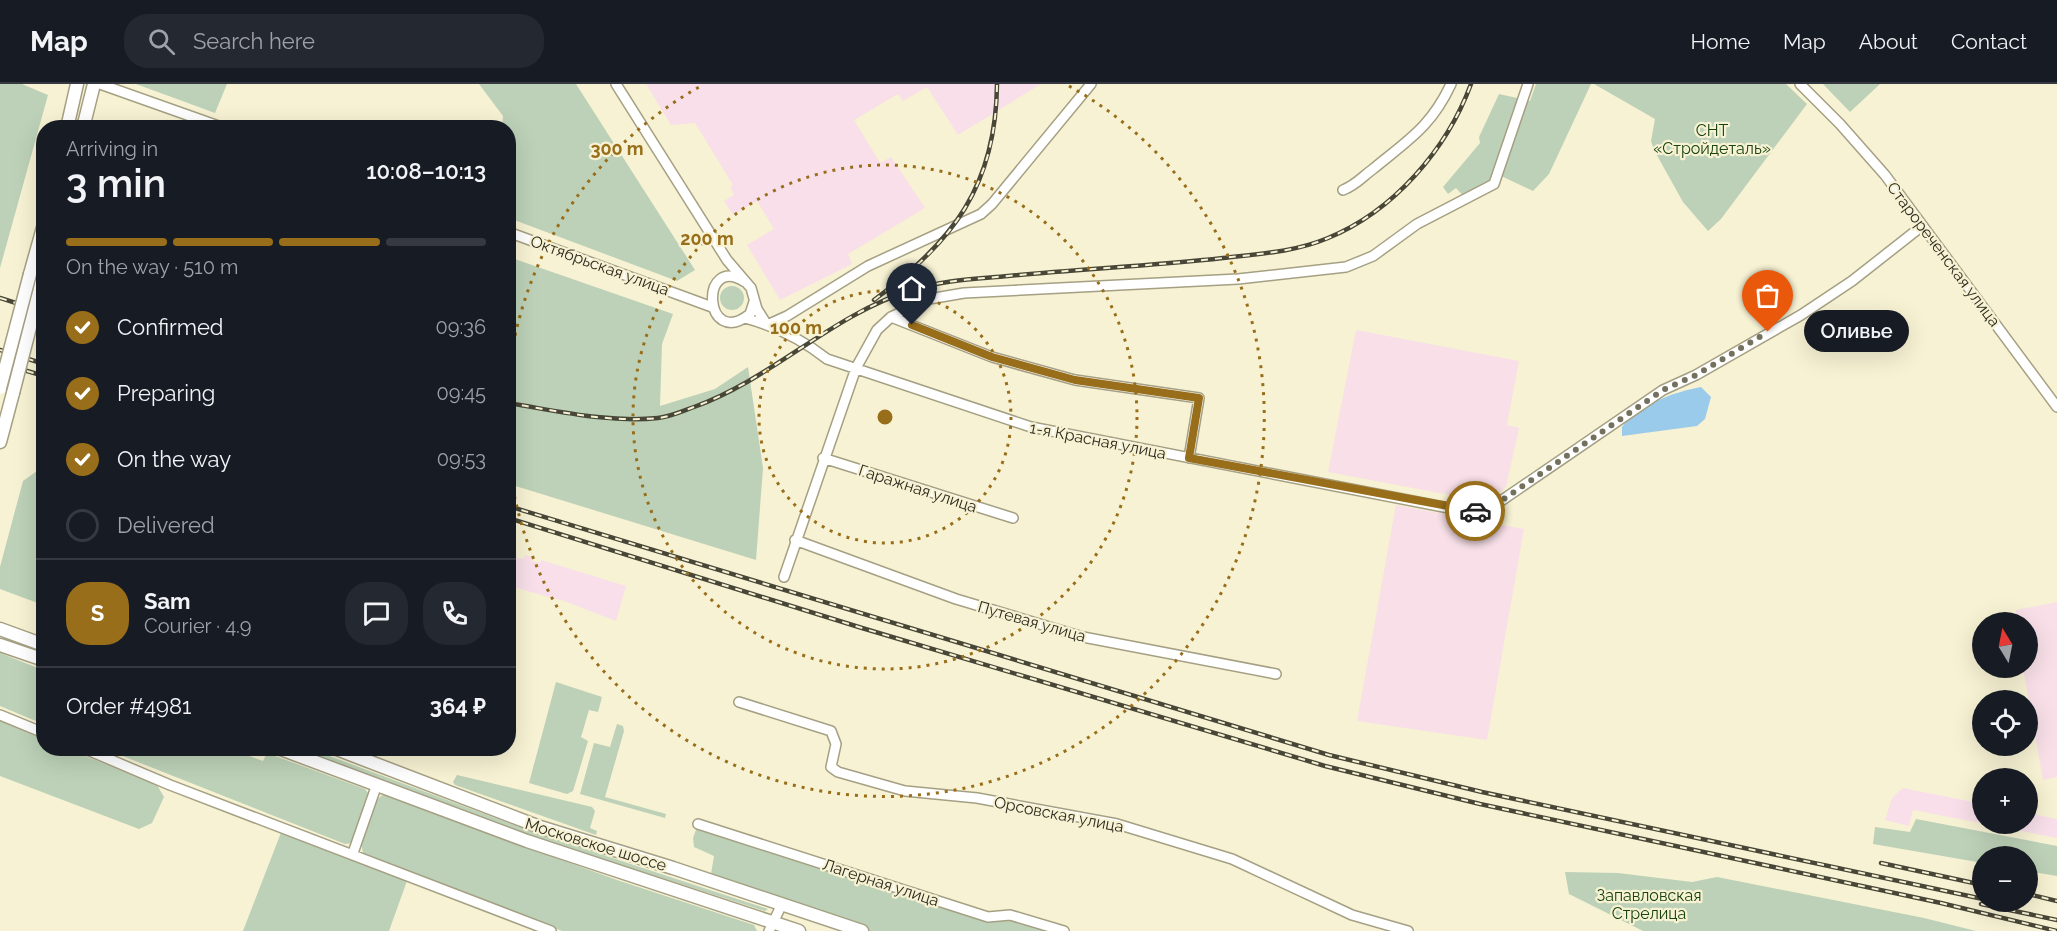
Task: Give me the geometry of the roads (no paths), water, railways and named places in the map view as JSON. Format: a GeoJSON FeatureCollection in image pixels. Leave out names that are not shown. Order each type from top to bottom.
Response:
{"type":"FeatureCollection","features":[{"type":"Feature","properties":{"kind":"main road"},"geometry":{"type":"LineString","coordinates":[[69,120],[77,84]]}},
{"type":"Feature","properties":{"kind":"main road"},"geometry":{"type":"LineString","coordinates":[[85,120],[94,84]]}},
{"type":"Feature","properties":{"kind":"main road"},"geometry":{"type":"LineString","coordinates":[[0,388],[36,253]]}},
{"type":"Feature","properties":{"kind":"main road"},"geometry":{"type":"LineString","coordinates":[[0,442],[36,304]]}},
{"type":"Feature","properties":{"kind":"main road"},"geometry":{"type":"LineString","coordinates":[[0,628],[36,642]]}},
{"type":"Feature","properties":{"kind":"main road"},"geometry":{"type":"LineString","coordinates":[[0,645],[36,657]]}},
{"type":"Feature","properties":{"kind":"main road","name":"Московское шоссе"},"geometry":{"type":"LineString","coordinates":[[298,756],[376,787],[771,927],[799,931]]}},
{"type":"Feature","properties":{"kind":"main road","name":"Московское шоссе"},"geometry":{"type":"LineString","coordinates":[[355,756],[540,827],[862,931]]}},
{"type":"Feature","properties":{"kind":"street"},"geometry":{"type":"LineString","coordinates":[[100,84],[201,120]]}},
{"type":"Feature","properties":{"kind":"street"},"geometry":{"type":"LineString","coordinates":[[616,84],[730,265],[726,278]]}},
{"type":"Feature","properties":{"kind":"street"},"geometry":{"type":"LineString","coordinates":[[754,302],[767,325],[787,316],[868,266],[981,214],[992,204],[1091,84]]}},
{"type":"Feature","properties":{"kind":"street"},"geometry":{"type":"LineString","coordinates":[[1343,190],[1356,185],[1418,134],[1444,99],[1451,84]]}},
{"type":"Feature","properties":{"kind":"street"},"geometry":{"type":"LineString","coordinates":[[784,576],[856,368],[877,330],[891,317],[929,299],[964,293],[1238,279],[1346,267],[1373,256],[1417,224],[1494,184],[1528,84]]}},
{"type":"Feature","properties":{"kind":"street","name":"Старореченская улица"},"geometry":{"type":"LineString","coordinates":[[1800,84],[1885,175],[2057,407]]}},
{"type":"Feature","properties":{"kind":"street","name":"1-я Красная улица"},"geometry":{"type":"LineString","coordinates":[[745,318],[767,325],[808,345],[828,359],[1030,427],[1464,511],[1481,511],[1495,505],[1663,390],[1696,375],[1801,315],[1852,281],[1922,226]]}},
{"type":"Feature","properties":{"kind":"street","name":"Октябрьская улица"},"geometry":{"type":"LineString","coordinates":[[516,235],[712,307]]}},
{"type":"Feature","properties":{"kind":"street"},"geometry":{"type":"LineString","coordinates":[[727,260],[747,283],[754,295],[754,302],[750,314],[745,318],[728,321],[721,318],[712,307],[711,293],[720,281],[726,278],[733,277],[747,283]]}},
{"type":"Feature","properties":{"kind":"street","name":"Октябрьская улица"},"geometry":{"type":"LineString","coordinates":[[691,299],[711,293]]}},
{"type":"Feature","properties":{"kind":"street"},"geometry":{"type":"LineString","coordinates":[[891,317],[992,357],[1075,380],[1199,398],[1189,458]]}},
{"type":"Feature","properties":{"kind":"street","name":"Гаражная улица"},"geometry":{"type":"LineString","coordinates":[[823,458],[1013,518]]}},
{"type":"Feature","properties":{"kind":"street","name":"Путевая улица"},"geometry":{"type":"LineString","coordinates":[[795,540],[956,599],[1083,637],[1276,674]]}},
{"type":"Feature","properties":{"kind":"street","name":"Орсовская улица"},"geometry":{"type":"LineString","coordinates":[[739,702],[831,731],[836,744],[831,767],[838,772],[906,791],[977,798],[1117,824],[1232,859],[1352,915],[1408,931]]}},
{"type":"Feature","properties":{"kind":"street"},"geometry":{"type":"LineString","coordinates":[[0,715],[36,730]]}},
{"type":"Feature","properties":{"kind":"street"},"geometry":{"type":"LineString","coordinates":[[101,756],[170,785],[353,853],[550,931]]}},
{"type":"Feature","properties":{"kind":"street"},"geometry":{"type":"LineString","coordinates":[[353,853],[376,787]]}},
{"type":"Feature","properties":{"kind":"street","name":"Лагерная улица"},"geometry":{"type":"LineString","coordinates":[[699,824],[988,917],[1010,915],[1064,931]]}},
{"type":"Feature","properties":{"kind":"street"},"geometry":{"type":"LineString","coordinates":[[771,927],[782,904]]}},
{"type":"Feature","properties":{"kind":"water"},"geometry":{"type":"Polygon","coordinates":[[[1701,387],[1711,397],[1705,419],[1697,426],[1622,436],[1622,427],[1638,412],[1658,400],[1701,387]]]}},
{"type":"Feature","properties":{"kind":"railway"},"geometry":{"type":"LineString","coordinates":[[874,300],[926,256],[965,208],[978,182],[988,153],[995,120],[997,84]]}},
{"type":"Feature","properties":{"kind":"railway"},"geometry":{"type":"LineString","coordinates":[[516,404],[602,418],[663,417],[723,395],[856,314],[912,290],[972,279],[1250,255],[1315,243],[1352,226],[1375,212],[1396,195],[1433,154],[1448,132],[1471,84]]}},
{"type":"Feature","properties":{"kind":"railway"},"geometry":{"type":"LineString","coordinates":[[0,298],[36,309]]}},
{"type":"Feature","properties":{"kind":"railway"},"geometry":{"type":"LineString","coordinates":[[0,350],[36,361]]}},
{"type":"Feature","properties":{"kind":"railway"},"geometry":{"type":"LineString","coordinates":[[0,363],[36,374]]}},
{"type":"Feature","properties":{"kind":"railway"},"geometry":{"type":"LineString","coordinates":[[516,508],[1329,755],[1482,792],[1972,897]]}},
{"type":"Feature","properties":{"kind":"railway"},"geometry":{"type":"LineString","coordinates":[[516,520],[862,628],[1325,766],[1480,804],[1941,903],[2057,931]]}},
{"type":"Feature","properties":{"kind":"railway"},"geometry":{"type":"LineString","coordinates":[[1881,863],[1972,883]]}},
{"type":"Feature","properties":{"kind":"railway"},"geometry":{"type":"LineString","coordinates":[[2038,896],[2057,901]]}},
{"type":"Feature","properties":{"kind":"railway"},"geometry":{"type":"LineString","coordinates":[[2019,912],[2057,920]]}},
{"type":"Feature","properties":{"kind":"place","name":"Оливье"},"geometry":{"type":"Point","coordinates":[1768,332]}},
{"type":"Feature","properties":{"kind":"park label","name":"СНТ «Стройдеталь»"},"geometry":{"type":"Point","coordinates":[1712,139]}},
{"type":"Feature","properties":{"kind":"park label","name":"Запавловская Стрелица"},"geometry":{"type":"Point","coordinates":[1649,904]}}]}
